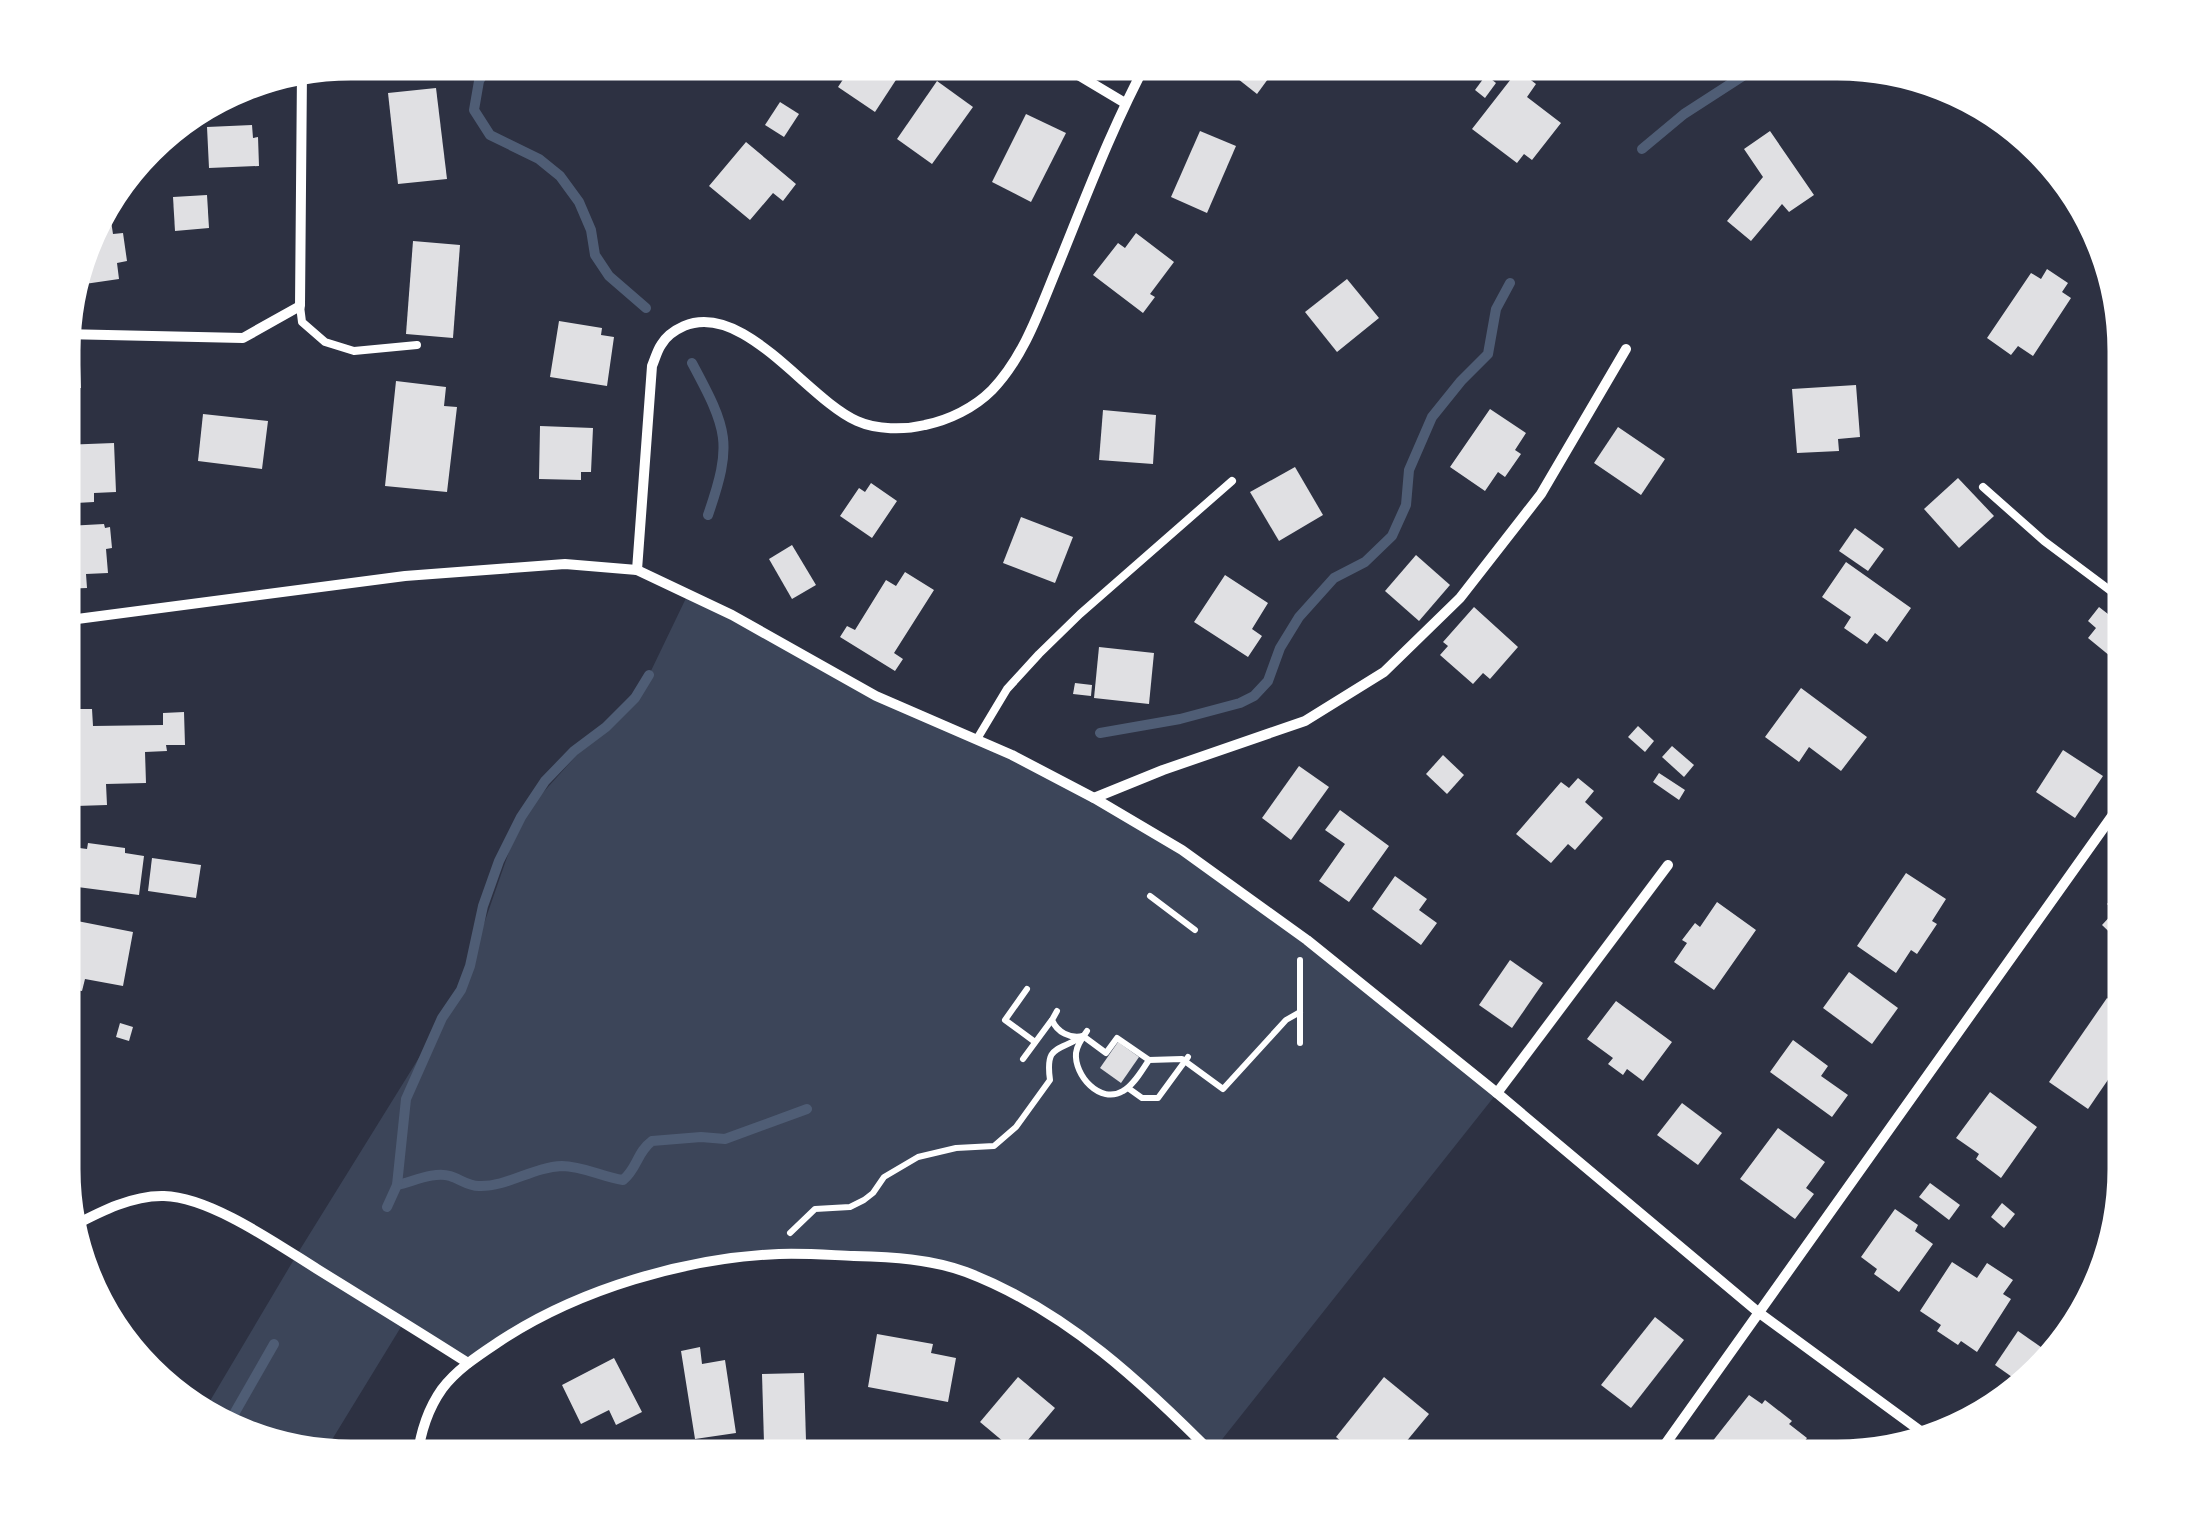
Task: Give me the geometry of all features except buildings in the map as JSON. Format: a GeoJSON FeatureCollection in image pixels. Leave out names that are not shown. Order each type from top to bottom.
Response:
{"type":"FeatureCollection","features":[{"type":"Feature","properties":{"kind":"street"},"geometry":{"type":"LineString","coordinates":[[1082,77],[1125,104]]}},
{"type":"Feature","properties":{"kind":"street"},"geometry":{"type":"LineString","coordinates":[[637,570],[652,366],[662,344],[675,330],[707,322],[730,327],[761,345],[818,395],[858,422],[888,428],[924,426],[970,408],[1005,374],[1032,326],[1139,78]]}},
{"type":"Feature","properties":{"kind":"street"},"geometry":{"type":"LineString","coordinates":[[78,334],[243,338],[300,306],[302,83]]}},
{"type":"Feature","properties":{"kind":"street"},"geometry":{"type":"LineString","coordinates":[[1094,798],[1305,721],[1384,672],[1460,598],[1542,494],[1626,349]]}},
{"type":"Feature","properties":{"kind":"street"},"geometry":{"type":"LineString","coordinates":[[77,619],[405,576],[564,564],[637,570],[732,615],[876,696],[977,739],[1094,798],[1182,850],[1307,940],[1758,1312],[1919,1430]]}},
{"type":"Feature","properties":{"kind":"street"},"geometry":{"type":"LineString","coordinates":[[1667,1442],[2110,820]]}},
{"type":"Feature","properties":{"kind":"street"},"geometry":{"type":"LineString","coordinates":[[1497,1093],[1668,866]]}},
{"type":"Feature","properties":{"kind":"street"},"geometry":{"type":"LineString","coordinates":[[83,1222],[141,1198],[165,1196],[198,1203],[296,1256],[468,1363]]}},
{"type":"Feature","properties":{"kind":"street"},"geometry":{"type":"LineString","coordinates":[[421,1442],[434,1403],[450,1379],[537,1319],[610,1288],[689,1265],[782,1254],[924,1261],[992,1283],[1084,1336],[1201,1442]]}},
{"type":"Feature","properties":{"kind":"lane"},"geometry":{"type":"LineString","coordinates":[[300,306],[302,322],[325,342],[354,350],[417,345]]}},
{"type":"Feature","properties":{"kind":"lane"},"geometry":{"type":"LineString","coordinates":[[977,739],[1007,689],[1038,654],[1232,481]]}},
{"type":"Feature","properties":{"kind":"lane"},"geometry":{"type":"LineString","coordinates":[[1983,488],[2044,541],[2110,589]]}},
{"type":"Feature","properties":{"kind":"path"},"geometry":{"type":"LineString","coordinates":[[1150,896],[1195,930]]}},
{"type":"Feature","properties":{"kind":"path"},"geometry":{"type":"LineString","coordinates":[[1300,1043],[1300,956],[1307,940]]}},
{"type":"Feature","properties":{"kind":"path"},"geometry":{"type":"LineString","coordinates":[[1027,989],[1005,1020],[1035,1042]]}},
{"type":"Feature","properties":{"kind":"path"},"geometry":{"type":"LineString","coordinates":[[1023,1059],[1057,1011]]}},
{"type":"Feature","properties":{"kind":"path"},"geometry":{"type":"LineString","coordinates":[[1085,1034],[1106,1053],[1117,1038],[1149,1060],[1186,1059],[1223,1089],[1286,1020],[1300,1012]]}},
{"type":"Feature","properties":{"kind":"path"},"geometry":{"type":"LineString","coordinates":[[1052,1020],[1069,1036],[1085,1034]]}},
{"type":"Feature","properties":{"kind":"path"},"geometry":{"type":"LineString","coordinates":[[1085,1034],[1076,1050],[1078,1068],[1088,1085],[1098,1090],[1115,1094],[1128,1088],[1149,1060]]}},
{"type":"Feature","properties":{"kind":"path"},"geometry":{"type":"LineString","coordinates":[[782,1254],[788,1234],[816,1209],[850,1206],[873,1193],[884,1177],[918,1157],[956,1148],[994,1146],[1016,1127],[1050,1080],[1052,1051],[1085,1034]]}},
{"type":"Feature","properties":{"kind":"path"},"geometry":{"type":"LineString","coordinates":[[1128,1088],[1142,1098],[1158,1098],[1186,1059]]}},
{"type":"Feature","properties":{"kind":"shaded area"},"geometry":{"type":"Polygon","coordinates":[[[688,594],[836,675],[1046,773],[1203,865],[1497,1093],[1220,1442],[1201,1442],[1113,1360],[1007,1291],[942,1265],[783,1254],[689,1265],[561,1308],[468,1363],[404,1322],[331,1442],[280,1433],[246,1422],[209,1403],[461,990],[521,817],[649,675],[688,594]]]}},
{"type":"Feature","properties":{"kind":"waterway"},"geometry":{"type":"LineString","coordinates":[[481,77],[474,110],[490,135],[539,159],[560,176],[579,202],[591,230],[595,255],[609,276],[646,308]]}},
{"type":"Feature","properties":{"kind":"waterway"},"geometry":{"type":"LineString","coordinates":[[1642,149],[1684,114],[1740,78]]}},
{"type":"Feature","properties":{"kind":"waterway"},"geometry":{"type":"LineString","coordinates":[[1100,733],[1180,719],[1240,703],[1254,696],[1268,681],[1280,648],[1299,617],[1334,578],[1365,562],[1392,536],[1406,505],[1409,470],[1432,417],[1488,354],[1496,309],[1510,283]]}},
{"type":"Feature","properties":{"kind":"waterway"},"geometry":{"type":"LineString","coordinates":[[692,363],[713,405],[723,437],[721,470],[708,515]]}},
{"type":"Feature","properties":{"kind":"waterway"},"geometry":{"type":"LineString","coordinates":[[387,1207],[397,1185],[406,1099],[442,1018],[461,990],[499,861],[545,781],[635,698],[649,675]]}},
{"type":"Feature","properties":{"kind":"waterway"},"geometry":{"type":"LineString","coordinates":[[397,1185],[444,1175],[471,1185],[489,1185],[562,1166],[623,1180],[652,1141],[725,1139],[807,1109]]}},
{"type":"Feature","properties":{"kind":"waterway"},"geometry":{"type":"LineString","coordinates":[[233,1416],[274,1344]]}}]}
